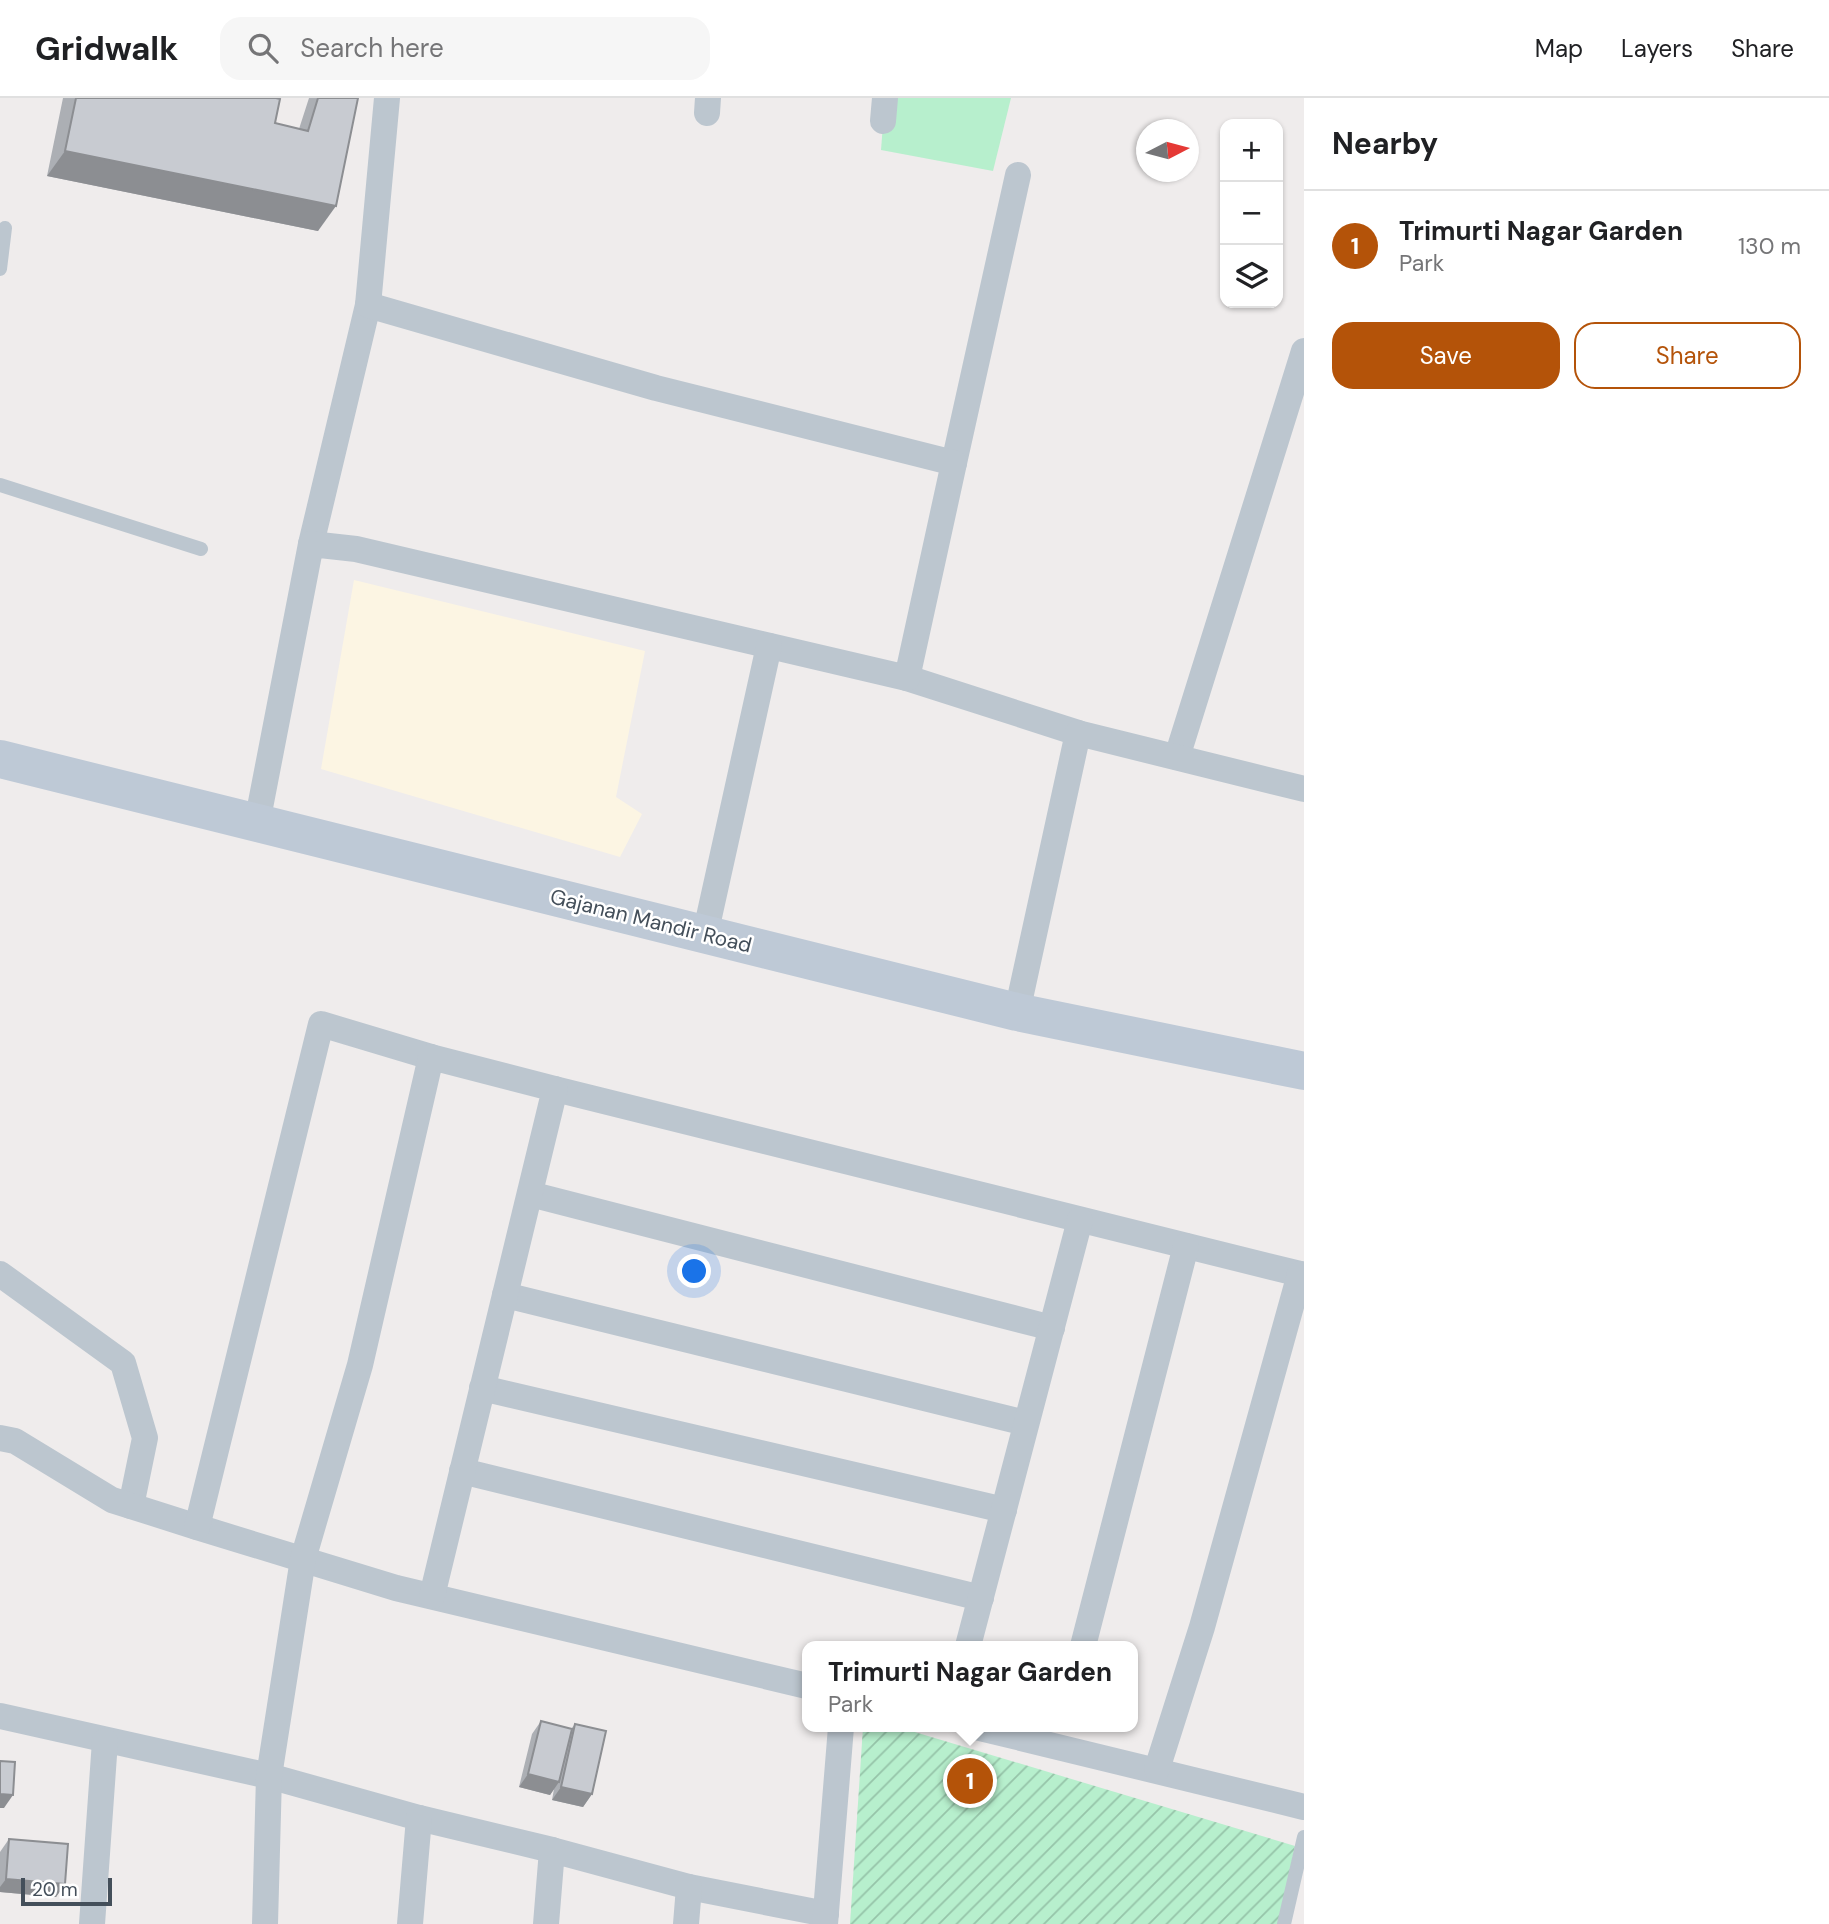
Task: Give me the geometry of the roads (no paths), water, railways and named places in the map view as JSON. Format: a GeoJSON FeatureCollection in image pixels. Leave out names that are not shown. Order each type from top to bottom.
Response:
{"type":"FeatureCollection","features":[{"type":"Feature","properties":{"kind":"street"},"geometry":{"type":"LineString","coordinates":[[257,823],[311,544],[368,305],[387,98]]}},
{"type":"Feature","properties":{"kind":"street"},"geometry":{"type":"LineString","coordinates":[[907,678],[1018,175]]}},
{"type":"Feature","properties":{"kind":"street"},"geometry":{"type":"LineString","coordinates":[[368,305],[656,388],[954,464]]}},
{"type":"Feature","properties":{"kind":"street"},"geometry":{"type":"LineString","coordinates":[[1177,757],[1304,351]]}},
{"type":"Feature","properties":{"kind":"street"},"geometry":{"type":"LineString","coordinates":[[311,544],[356,549],[907,678],[1078,733],[1304,789]]}},
{"type":"Feature","properties":{"kind":"street"},"geometry":{"type":"LineString","coordinates":[[705,934],[769,646]]}},
{"type":"Feature","properties":{"kind":"street"},"geometry":{"type":"LineString","coordinates":[[1017,1012],[1078,733]]}},
{"type":"Feature","properties":{"kind":"street","name":"Gajanan Mandir Road"},"geometry":{"type":"LineString","coordinates":[[0,760],[1017,1012],[1304,1071]]}},
{"type":"Feature","properties":{"kind":"street"},"geometry":{"type":"LineString","coordinates":[[197,1527],[321,1024],[431,1057],[555,1089],[1302,1275],[1202,1627],[1157,1769]]}},
{"type":"Feature","properties":{"kind":"street"},"geometry":{"type":"LineString","coordinates":[[265,1924],[269,1776],[303,1559],[360,1365],[431,1057]]}},
{"type":"Feature","properties":{"kind":"street"},"geometry":{"type":"LineString","coordinates":[[432,1596],[555,1089]]}},
{"type":"Feature","properties":{"kind":"street"},"geometry":{"type":"LineString","coordinates":[[530,1194],[1052,1328]]}},
{"type":"Feature","properties":{"kind":"street"},"geometry":{"type":"LineString","coordinates":[[969,1641],[1080,1220]]}},
{"type":"Feature","properties":{"kind":"street"},"geometry":{"type":"LineString","coordinates":[[1084,1641],[1186,1246]]}},
{"type":"Feature","properties":{"kind":"street"},"geometry":{"type":"LineString","coordinates":[[0,1274],[123,1363],[145,1438],[131,1506]]}},
{"type":"Feature","properties":{"kind":"street"},"geometry":{"type":"LineString","coordinates":[[505,1295],[1027,1423]]}},
{"type":"Feature","properties":{"kind":"street"},"geometry":{"type":"LineString","coordinates":[[482,1388],[1004,1510]]}},
{"type":"Feature","properties":{"kind":"street"},"geometry":{"type":"LineString","coordinates":[[0,1438],[15,1441],[112,1500],[197,1527],[432,1596],[802,1685]]}},
{"type":"Feature","properties":{"kind":"street"},"geometry":{"type":"LineString","coordinates":[[462,1471],[981,1598]]}},
{"type":"Feature","properties":{"kind":"street"},"geometry":{"type":"LineString","coordinates":[[0,1716],[269,1776],[419,1818],[825,1919],[841,1732]]}},
{"type":"Feature","properties":{"kind":"street"},"geometry":{"type":"LineString","coordinates":[[1023,1732],[1060,1736],[1157,1769],[1304,1807]]}},
{"type":"Feature","properties":{"kind":"street"},"geometry":{"type":"LineString","coordinates":[[92,1924],[105,1741]]}},
{"type":"Feature","properties":{"kind":"street"},"geometry":{"type":"LineString","coordinates":[[410,1924],[419,1818]]}},
{"type":"Feature","properties":{"kind":"street"},"geometry":{"type":"LineString","coordinates":[[546,1924],[552,1850]]}},
{"type":"Feature","properties":{"kind":"street"},"geometry":{"type":"LineString","coordinates":[[686,1924],[689,1887]]}},
{"type":"Feature","properties":{"kind":"lane"},"geometry":{"type":"LineString","coordinates":[[0,269],[5,228]]}},
{"type":"Feature","properties":{"kind":"lane"},"geometry":{"type":"LineString","coordinates":[[0,485],[201,549]]}},
{"type":"Feature","properties":{"kind":"lane"},"geometry":{"type":"LineString","coordinates":[[1284,1924],[1304,1837]]}},
{"type":"Feature","properties":{"kind":"place","name":"Trimurti Nagar Garden"},"geometry":{"type":"Point","coordinates":[970,1781]}}]}
